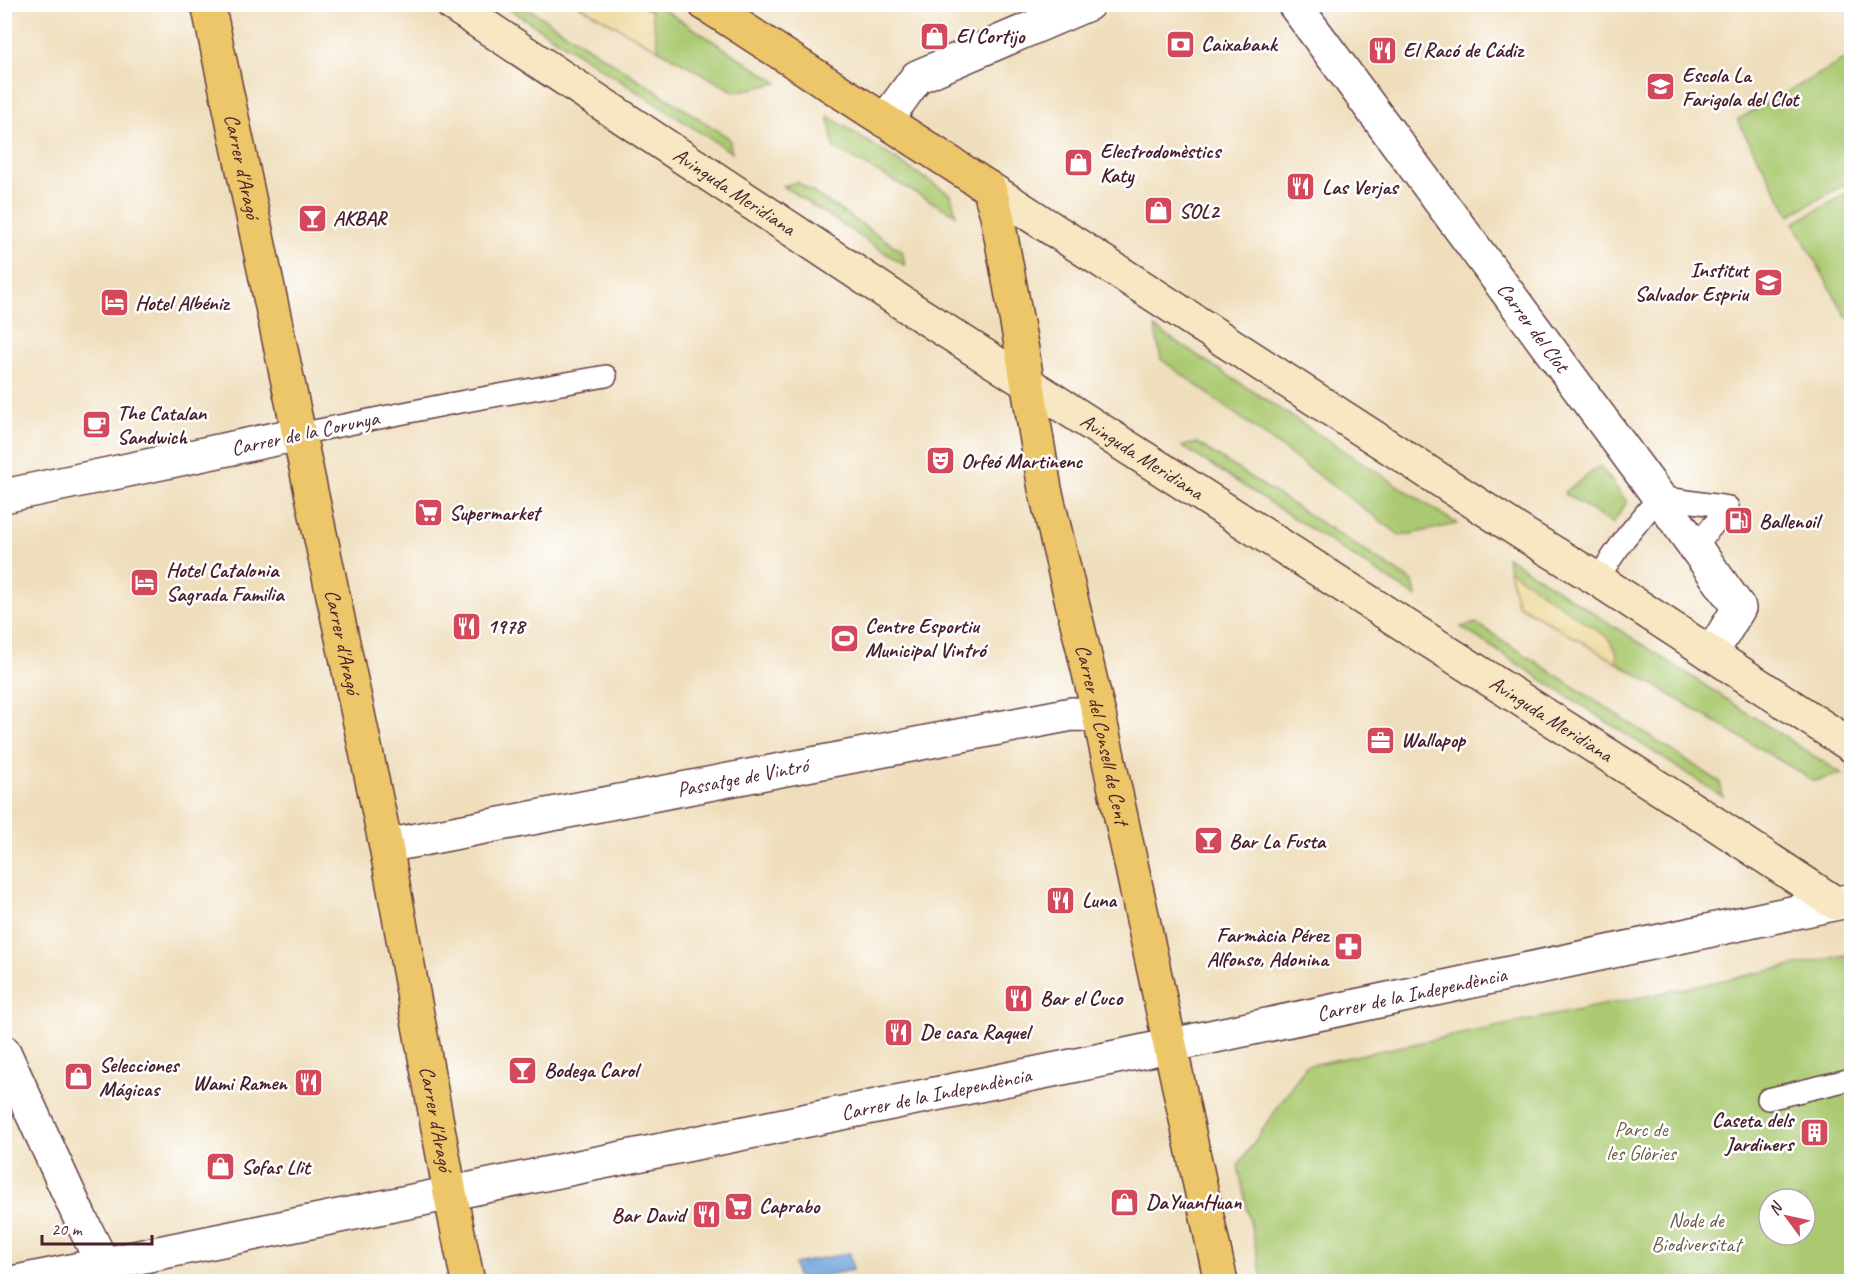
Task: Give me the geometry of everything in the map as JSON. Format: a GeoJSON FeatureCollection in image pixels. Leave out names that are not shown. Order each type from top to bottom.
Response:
{"type":"FeatureCollection","features":[{"type":"Feature","properties":{"kind":"main road","name":"Carrer d'Aragó"},"geometry":{"type":"LineString","coordinates":[[208,4],[386,846],[468,1281]]}},
{"type":"Feature","properties":{"kind":"main road"},"geometry":{"type":"LineString","coordinates":[[705,4],[990,188]]}},
{"type":"Feature","properties":{"kind":"main road","name":"Carrer del Consell de Cent"},"geometry":{"type":"LineString","coordinates":[[990,188],[1028,384],[1045,489],[1099,715],[1221,1281]]}},
{"type":"Feature","properties":{"kind":"street","name":"Avinguda Meridiana"},"geometry":{"type":"LineString","coordinates":[[452,4],[1028,384],[1843,901]]}},
{"type":"Feature","properties":{"kind":"street"},"geometry":{"type":"LineString","coordinates":[[885,121],[917,76],[1088,4]]}},
{"type":"Feature","properties":{"kind":"street","name":"Carrer del Clot"},"geometry":{"type":"LineString","coordinates":[[1308,9],[1739,608],[1711,654]]}},
{"type":"Feature","properties":{"kind":"street"},"geometry":{"type":"LineString","coordinates":[[990,188],[1597,579],[1851,746]]}},
{"type":"Feature","properties":{"kind":"street","name":"Carrer de la Corunya"},"geometry":{"type":"LineString","coordinates":[[4,496],[299,434]]}},
{"type":"Feature","properties":{"kind":"street","name":"Passatge de Vintró"},"geometry":{"type":"LineString","coordinates":[[386,846],[1072,714],[1099,715]]}},
{"type":"Feature","properties":{"kind":"street","name":"Carrer de la Independència"},"geometry":{"type":"LineString","coordinates":[[17,1281],[108,1272],[450,1193],[1171,1045],[1843,901]]}},
{"type":"Feature","properties":{"kind":"street"},"geometry":{"type":"LineString","coordinates":[[4,1052],[80,1218],[108,1272]]}},
{"type":"Feature","properties":{"kind":"lane","name":"Carrer de la Corunya"},"geometry":{"type":"LineString","coordinates":[[299,434],[606,376]]}},
{"type":"Feature","properties":{"kind":"lane"},"geometry":{"type":"LineString","coordinates":[[1597,579],[1626,537],[1659,496],[1728,507],[1696,546]]}},
{"type":"Feature","properties":{"kind":"lane"},"geometry":{"type":"LineString","coordinates":[[1768,1099],[1851,1078]]}},
{"type":"Feature","properties":{"kind":"green space"},"geometry":{"type":"Polygon","coordinates":[[[503,5],[523,5],[729,138],[732,153],[503,5]]]}},
{"type":"Feature","properties":{"kind":"green space"},"geometry":{"type":"Polygon","coordinates":[[[641,5],[657,5],[778,83],[735,92],[659,50],[651,11],[641,5]]]}},
{"type":"Feature","properties":{"kind":"green space"},"geometry":{"type":"Polygon","coordinates":[[[1851,56],[1851,181],[1790,215],[1737,120],[1851,56]]]}},
{"type":"Feature","properties":{"kind":"green space"},"geometry":{"type":"Polygon","coordinates":[[[828,116],[951,195],[956,215],[834,148],[828,116]]]}},
{"type":"Feature","properties":{"kind":"green space"},"geometry":{"type":"Polygon","coordinates":[[[797,182],[902,251],[905,266],[783,186],[797,182]]]}},
{"type":"Feature","properties":{"kind":"green space"},"geometry":{"type":"Polygon","coordinates":[[[1851,191],[1852,315],[1847,318],[1794,223],[1851,191]]]}},
{"type":"Feature","properties":{"kind":"green space"},"geometry":{"type":"Polygon","coordinates":[[[1155,328],[1457,524],[1401,536],[1161,359],[1155,328]]]}},
{"type":"Feature","properties":{"kind":"green space"},"geometry":{"type":"Polygon","coordinates":[[[1197,443],[1413,582],[1416,597],[1182,446],[1197,443]]]}},
{"type":"Feature","properties":{"kind":"green space"},"geometry":{"type":"Polygon","coordinates":[[[1600,466],[1627,502],[1612,524],[1564,493],[1600,466]]]}},
{"type":"Feature","properties":{"kind":"green space"},"geometry":{"type":"Polygon","coordinates":[[[1507,557],[1842,774],[1814,781],[1616,662],[1617,653],[1608,638],[1509,570],[1507,557]]]}},
{"type":"Feature","properties":{"kind":"green space"},"geometry":{"type":"Polygon","coordinates":[[[1476,623],[1720,782],[1723,797],[1461,627],[1476,623]]]}},
{"type":"Feature","properties":{"kind":"green space","name":"Parc de les Glòries"},"geometry":{"type":"Polygon","coordinates":[[[1851,954],[1851,1281],[1263,1281],[1238,1166],[1306,1066],[1851,954]]]}},
{"type":"Feature","properties":{"kind":"sand"},"geometry":{"type":"Polygon","coordinates":[[[578,5],[641,5],[651,11],[659,50],[578,5]]]}},
{"type":"Feature","properties":{"kind":"sand"},"geometry":{"type":"Polygon","coordinates":[[[1509,570],[1608,638],[1617,653],[1616,662],[1517,604],[1509,570]]]}},
{"type":"Feature","properties":{"kind":"water"},"geometry":{"type":"Polygon","coordinates":[[[850,1253],[853,1270],[798,1281],[794,1264],[850,1253]]]}},
{"type":"Feature","properties":{"kind":"place","name":"El Cortijo"},"geometry":{"type":"Point","coordinates":[935,36]}},
{"type":"Feature","properties":{"kind":"place","name":"Caixabank"},"geometry":{"type":"Point","coordinates":[1180,44]}},
{"type":"Feature","properties":{"kind":"place","name":"El Racó de Cádiz"},"geometry":{"type":"Point","coordinates":[1382,50]}},
{"type":"Feature","properties":{"kind":"place","name":"Escola La Farigola del Clot"},"geometry":{"type":"Point","coordinates":[1661,87]}},
{"type":"Feature","properties":{"kind":"place","name":"Electrodomèstics Katy"},"geometry":{"type":"Point","coordinates":[1079,163]}},
{"type":"Feature","properties":{"kind":"place","name":"Las Verjas"},"geometry":{"type":"Point","coordinates":[1301,187]}},
{"type":"Feature","properties":{"kind":"place","name":"SOL2"},"geometry":{"type":"Point","coordinates":[1158,211]}},
{"type":"Feature","properties":{"kind":"place","name":"AKBAR"},"geometry":{"type":"Point","coordinates":[312,218]}},
{"type":"Feature","properties":{"kind":"place","name":"Institut Salvador Espriu"},"geometry":{"type":"Point","coordinates":[1769,282]}},
{"type":"Feature","properties":{"kind":"place","name":"Hotel Albéniz"},"geometry":{"type":"Point","coordinates":[114,303]}},
{"type":"Feature","properties":{"kind":"place","name":"The Catalan Sandwich"},"geometry":{"type":"Point","coordinates":[96,425]}},
{"type":"Feature","properties":{"kind":"place","name":"Orfeó Martinenc"},"geometry":{"type":"Point","coordinates":[940,461]}},
{"type":"Feature","properties":{"kind":"place","name":"Supermarket"},"geometry":{"type":"Point","coordinates":[428,513]}},
{"type":"Feature","properties":{"kind":"place","name":"Ballenoil"},"geometry":{"type":"Point","coordinates":[1738,521]}},
{"type":"Feature","properties":{"kind":"place","name":"Hotel Catalonia Sagrada Familia"},"geometry":{"type":"Point","coordinates":[145,582]}},
{"type":"Feature","properties":{"kind":"place","name":"1978"},"geometry":{"type":"Point","coordinates":[466,626]}},
{"type":"Feature","properties":{"kind":"place","name":"Centre Esportiu Municipal Vintró"},"geometry":{"type":"Point","coordinates":[844,638]}},
{"type":"Feature","properties":{"kind":"place","name":"Wallapop"},"geometry":{"type":"Point","coordinates":[1380,740]}},
{"type":"Feature","properties":{"kind":"place","name":"Bar La Fusta"},"geometry":{"type":"Point","coordinates":[1208,841]}},
{"type":"Feature","properties":{"kind":"place","name":"Luna"},"geometry":{"type":"Point","coordinates":[1061,900]}},
{"type":"Feature","properties":{"kind":"place","name":"Farmàcia Pérez Alfonso, Adonina"},"geometry":{"type":"Point","coordinates":[1349,947]}},
{"type":"Feature","properties":{"kind":"place","name":"Bar el Cuco"},"geometry":{"type":"Point","coordinates":[1019,998]}},
{"type":"Feature","properties":{"kind":"place","name":"De casa Raquel"},"geometry":{"type":"Point","coordinates":[899,1032]}},
{"type":"Feature","properties":{"kind":"place","name":"Bodega Carol"},"geometry":{"type":"Point","coordinates":[523,1070]}},
{"type":"Feature","properties":{"kind":"place","name":"Selecciones Mágicas"},"geometry":{"type":"Point","coordinates":[78,1077]}},
{"type":"Feature","properties":{"kind":"place","name":"Wami Ramen"},"geometry":{"type":"Point","coordinates":[308,1083]}},
{"type":"Feature","properties":{"kind":"place","name":"Caseta dels Jardiners"},"geometry":{"type":"Point","coordinates":[1814,1132]}},
{"type":"Feature","properties":{"kind":"place","name":"Sofas Llit"},"geometry":{"type":"Point","coordinates":[220,1167]}},
{"type":"Feature","properties":{"kind":"place","name":"DaYuanHuan"},"geometry":{"type":"Point","coordinates":[1125,1202]}},
{"type":"Feature","properties":{"kind":"place","name":"Caprabo"},"geometry":{"type":"Point","coordinates":[738,1206]}},
{"type":"Feature","properties":{"kind":"place","name":"Bar David"},"geometry":{"type":"Point","coordinates":[706,1215]}},
{"type":"Feature","properties":{"kind":"park label","name":"Node de Biodiversitat"},"geometry":{"type":"Point","coordinates":[1696,1232]}}]}
